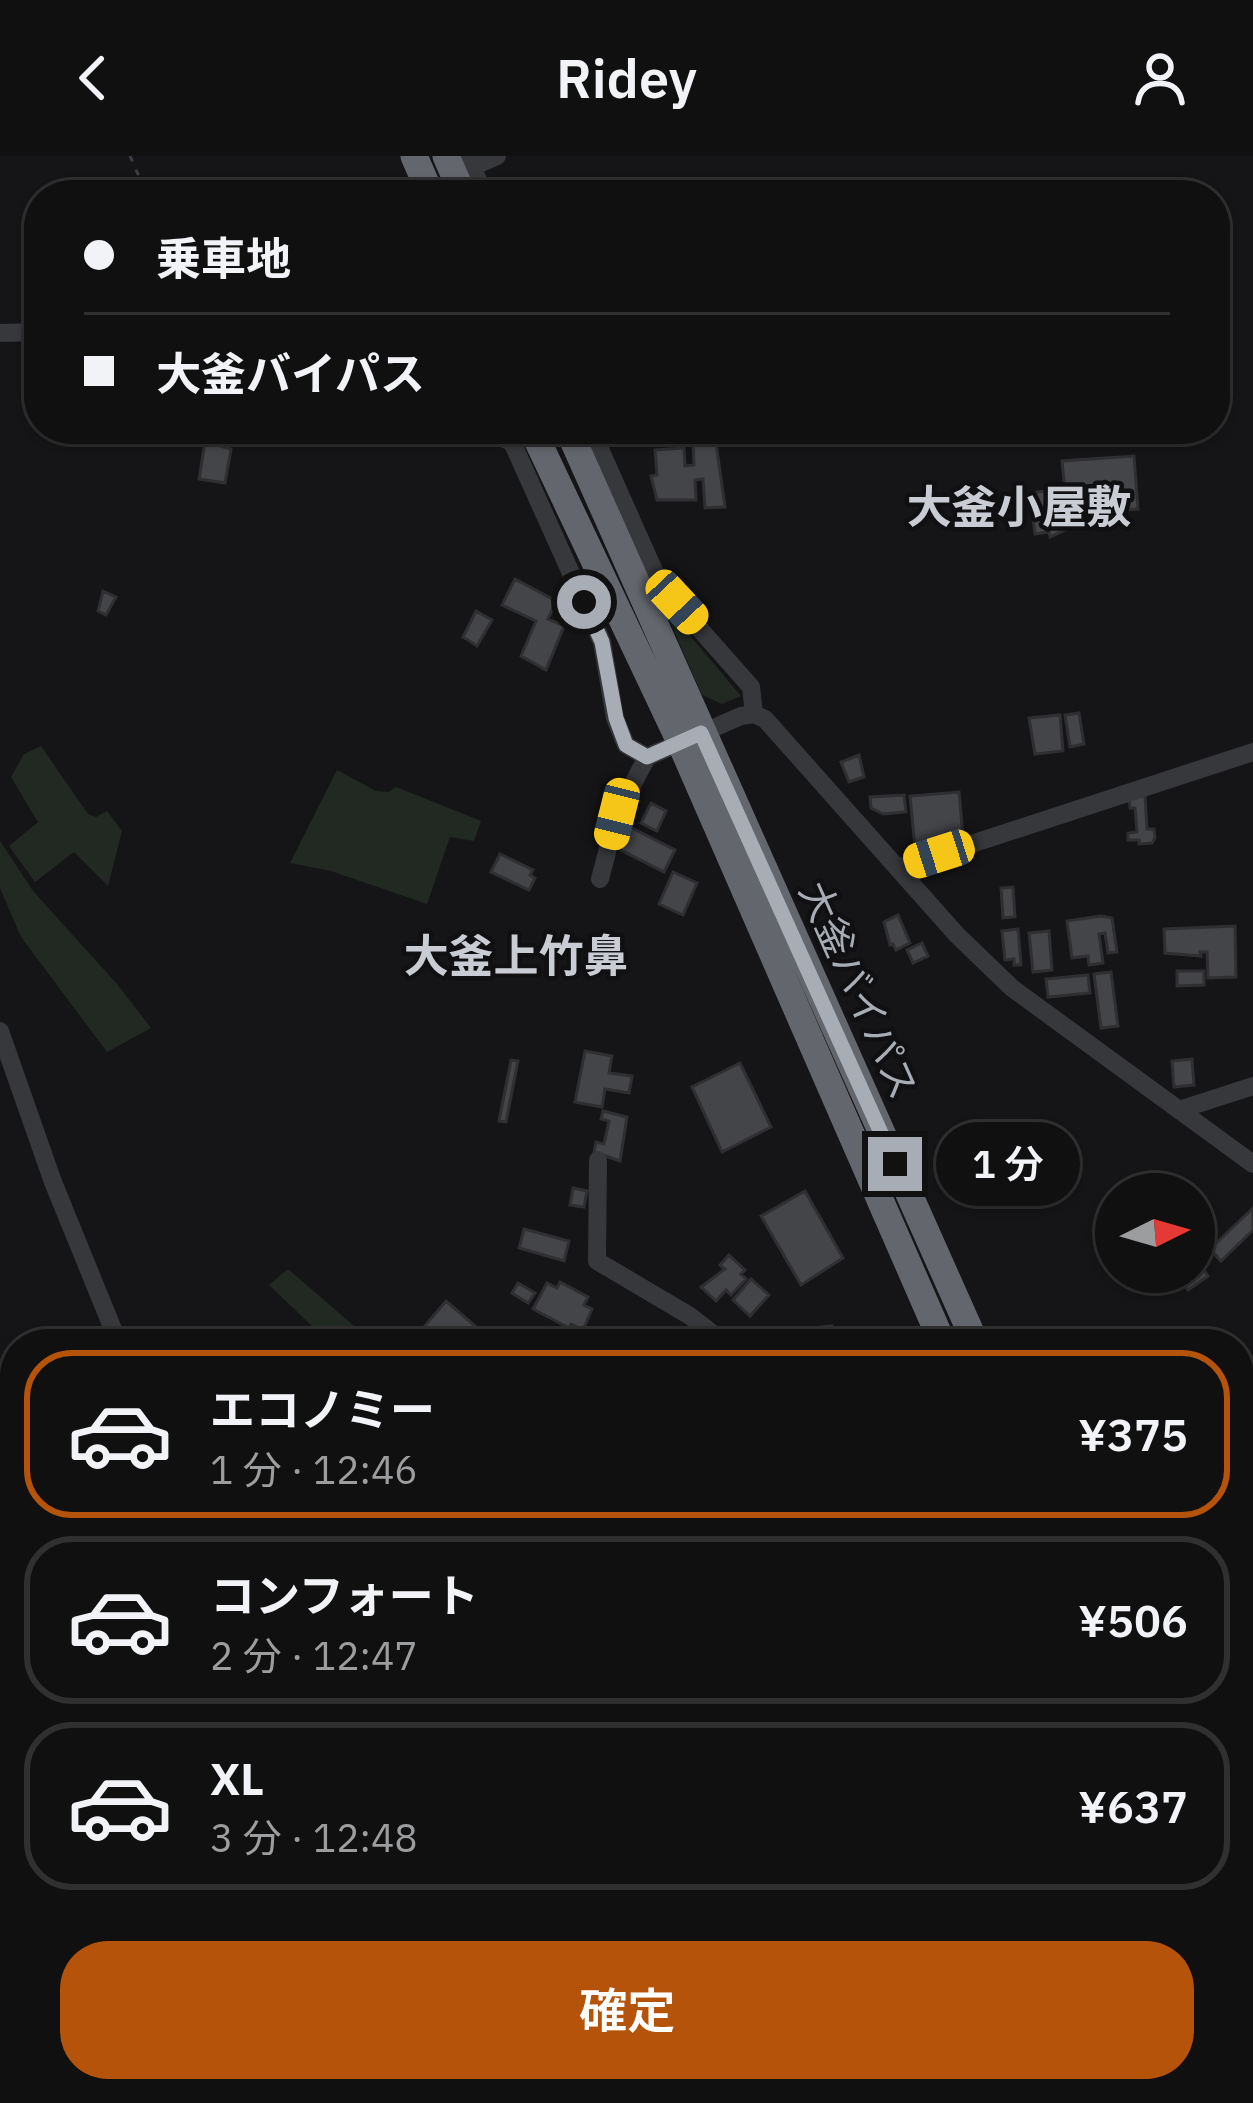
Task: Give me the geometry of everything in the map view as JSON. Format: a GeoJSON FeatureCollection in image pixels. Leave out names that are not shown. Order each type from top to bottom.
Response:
{"type":"FeatureCollection","features":[{"type":"Feature","properties":{"kind":"highway"},"geometry":{"type":"LineString","coordinates":[[540,444],[691,738]]}},
{"type":"Feature","properties":{"kind":"highway"},"geometry":{"type":"LineString","coordinates":[[574,444],[691,738]]}},
{"type":"Feature","properties":{"kind":"highway","name":"大釜バイパス"},"geometry":{"type":"LineString","coordinates":[[691,738],[937,1329]]}},
{"type":"Feature","properties":{"kind":"highway","name":"大釜バイパス"},"geometry":{"type":"LineString","coordinates":[[691,738],[969,1329]]}},
{"type":"Feature","properties":{"kind":"street"},"geometry":{"type":"LineString","coordinates":[[462,160],[496,156]]}},
{"type":"Feature","properties":{"kind":"street"},"geometry":{"type":"LineString","coordinates":[[513,444],[602,642],[616,718],[626,745],[647,757]]}},
{"type":"Feature","properties":{"kind":"street"},"geometry":{"type":"LineString","coordinates":[[598,444],[660,584],[751,687],[754,714]]}},
{"type":"Feature","properties":{"kind":"street"},"geometry":{"type":"LineString","coordinates":[[600,880],[617,814],[647,757],[754,714],[765,719],[957,934],[1012,988],[1253,1164]]}},
{"type":"Feature","properties":{"kind":"street"},"geometry":{"type":"LineString","coordinates":[[898,868],[1253,752]]}},
{"type":"Feature","properties":{"kind":"street"},"geometry":{"type":"LineString","coordinates":[[0,1031],[53,1182],[113,1329]]}},
{"type":"Feature","properties":{"kind":"street"},"geometry":{"type":"LineString","coordinates":[[1179,1110],[1253,1086]]}},
{"type":"Feature","properties":{"kind":"street"},"geometry":{"type":"LineString","coordinates":[[598,1160],[597,1261],[707,1329]]}},
{"type":"Feature","properties":{"kind":"shaded area"},"geometry":{"type":"Polygon","coordinates":[[[661,601],[741,696],[722,704],[702,695],[661,601]]]}},
{"type":"Feature","properties":{"kind":"shaded area"},"geometry":{"type":"Polygon","coordinates":[[[41,746],[88,814],[96,817],[107,811],[122,831],[108,886],[74,852],[35,882],[9,846],[38,822],[11,777],[24,754],[41,746]]]}},
{"type":"Feature","properties":{"kind":"shaded area"},"geometry":{"type":"Polygon","coordinates":[[[337,770],[376,791],[396,787],[481,821],[474,841],[450,837],[427,904],[331,871],[290,863],[337,770]]]}},
{"type":"Feature","properties":{"kind":"shaded area"},"geometry":{"type":"Polygon","coordinates":[[[0,841],[33,891],[151,1028],[107,1052],[21,937],[0,888],[0,841]]]}},
{"type":"Feature","properties":{"kind":"shaded area"},"geometry":{"type":"Polygon","coordinates":[[[288,1269],[358,1329],[315,1329],[269,1285],[288,1269]]]}},
{"type":"Feature","properties":{"kind":"building"},"geometry":{"type":"Polygon","coordinates":[[[205,444],[231,449],[225,483],[199,479],[205,444]]]}},
{"type":"Feature","properties":{"kind":"building"},"geometry":{"type":"Polygon","coordinates":[[[716,444],[725,507],[705,508],[703,479],[695,480],[696,500],[657,500],[651,476],[657,475],[655,450],[684,448],[685,466],[694,465],[693,445],[716,444]]]}},
{"type":"Feature","properties":{"kind":"building"},"geometry":{"type":"Polygon","coordinates":[[[1134,456],[1138,509],[1121,510],[1119,490],[1065,492],[1062,461],[1134,456]]]}},
{"type":"Feature","properties":{"kind":"building"},"geometry":{"type":"Polygon","coordinates":[[[1061,489],[1067,529],[1050,537],[1049,532],[1035,534],[1030,493],[1061,489]]]}},
{"type":"Feature","properties":{"kind":"building"},"geometry":{"type":"Polygon","coordinates":[[[515,579],[556,601],[548,619],[564,626],[546,670],[521,656],[536,621],[502,605],[515,579]]]}},
{"type":"Feature","properties":{"kind":"building"},"geometry":{"type":"Polygon","coordinates":[[[103,591],[116,597],[106,615],[98,611],[103,591]]]}},
{"type":"Feature","properties":{"kind":"building"},"geometry":{"type":"Polygon","coordinates":[[[476,611],[492,620],[477,646],[463,637],[476,611]]]}},
{"type":"Feature","properties":{"kind":"building"},"geometry":{"type":"Polygon","coordinates":[[[1079,713],[1084,744],[1070,747],[1065,715],[1079,713]]]}},
{"type":"Feature","properties":{"kind":"building"},"geometry":{"type":"Polygon","coordinates":[[[1060,715],[1063,751],[1035,754],[1029,718],[1060,715]]]}},
{"type":"Feature","properties":{"kind":"building"},"geometry":{"type":"Polygon","coordinates":[[[859,755],[864,777],[849,782],[841,762],[859,755]]]}},
{"type":"Feature","properties":{"kind":"building"},"geometry":{"type":"Polygon","coordinates":[[[959,792],[963,836],[940,838],[940,845],[915,848],[910,796],[959,792]]]}},
{"type":"Feature","properties":{"kind":"building"},"geometry":{"type":"Polygon","coordinates":[[[904,795],[906,812],[883,814],[871,808],[870,797],[904,795]]]}},
{"type":"Feature","properties":{"kind":"building"},"geometry":{"type":"Polygon","coordinates":[[[1145,796],[1147,829],[1154,829],[1155,838],[1152,843],[1139,844],[1139,840],[1128,840],[1128,833],[1137,832],[1129,797],[1145,796]]]}},
{"type":"Feature","properties":{"kind":"building"},"geometry":{"type":"Polygon","coordinates":[[[651,803],[666,811],[657,831],[641,823],[651,803]]]}},
{"type":"Feature","properties":{"kind":"building"},"geometry":{"type":"Polygon","coordinates":[[[630,827],[675,850],[664,872],[619,849],[630,827]]]}},
{"type":"Feature","properties":{"kind":"building"},"geometry":{"type":"Polygon","coordinates":[[[500,854],[533,870],[529,890],[491,872],[500,854]]]}},
{"type":"Feature","properties":{"kind":"building"},"geometry":{"type":"Polygon","coordinates":[[[673,872],[697,883],[683,915],[659,904],[673,872]]]}},
{"type":"Feature","properties":{"kind":"building"},"geometry":{"type":"Polygon","coordinates":[[[1013,887],[1015,917],[1003,918],[1001,888],[1013,887]]]}},
{"type":"Feature","properties":{"kind":"building"},"geometry":{"type":"Polygon","coordinates":[[[898,915],[910,943],[896,950],[884,922],[898,915]]]}},
{"type":"Feature","properties":{"kind":"building"},"geometry":{"type":"Polygon","coordinates":[[[1112,918],[1117,952],[1108,953],[1105,933],[1099,934],[1103,963],[1089,965],[1088,956],[1072,958],[1067,921],[1112,918]]]}},
{"type":"Feature","properties":{"kind":"building"},"geometry":{"type":"Polygon","coordinates":[[[1235,926],[1236,977],[1208,978],[1207,952],[1200,952],[1201,956],[1165,953],[1164,929],[1235,926]]]}},
{"type":"Feature","properties":{"kind":"building"},"geometry":{"type":"Polygon","coordinates":[[[1018,929],[1021,965],[1014,965],[1014,959],[1005,960],[1002,931],[1018,929]]]}},
{"type":"Feature","properties":{"kind":"building"},"geometry":{"type":"Polygon","coordinates":[[[1049,931],[1052,970],[1033,972],[1029,933],[1049,931]]]}},
{"type":"Feature","properties":{"kind":"building"},"geometry":{"type":"Polygon","coordinates":[[[922,943],[928,956],[913,963],[907,950],[922,943]]]}},
{"type":"Feature","properties":{"kind":"building"},"geometry":{"type":"Polygon","coordinates":[[[1177,971],[1204,971],[1204,985],[1177,986],[1177,971]]]}},
{"type":"Feature","properties":{"kind":"building"},"geometry":{"type":"Polygon","coordinates":[[[1111,972],[1118,1026],[1101,1028],[1094,974],[1111,972]]]}},
{"type":"Feature","properties":{"kind":"building"},"geometry":{"type":"Polygon","coordinates":[[[1088,975],[1090,993],[1048,997],[1046,979],[1088,975]]]}},
{"type":"Feature","properties":{"kind":"building"},"geometry":{"type":"Polygon","coordinates":[[[585,1051],[612,1056],[609,1073],[632,1076],[629,1093],[605,1089],[602,1107],[575,1102],[585,1051]]]}},
{"type":"Feature","properties":{"kind":"building"},"geometry":{"type":"Polygon","coordinates":[[[1192,1059],[1194,1085],[1174,1087],[1172,1061],[1192,1059]]]}},
{"type":"Feature","properties":{"kind":"building"},"geometry":{"type":"Polygon","coordinates":[[[511,1060],[518,1061],[506,1122],[499,1121],[511,1060]]]}},
{"type":"Feature","properties":{"kind":"building"},"geometry":{"type":"Polygon","coordinates":[[[740,1063],[771,1127],[722,1152],[692,1087],[740,1063]]]}},
{"type":"Feature","properties":{"kind":"building"},"geometry":{"type":"Polygon","coordinates":[[[603,1111],[627,1117],[620,1161],[594,1152],[596,1142],[604,1144],[609,1121],[601,1119],[603,1111]]]}},
{"type":"Feature","properties":{"kind":"building"},"geometry":{"type":"Polygon","coordinates":[[[573,1188],[587,1191],[584,1207],[570,1205],[573,1188]]]}},
{"type":"Feature","properties":{"kind":"building"},"geometry":{"type":"Polygon","coordinates":[[[805,1191],[843,1258],[801,1285],[761,1216],[805,1191]]]}},
{"type":"Feature","properties":{"kind":"building"},"geometry":{"type":"Polygon","coordinates":[[[1253,1208],[1253,1230],[1221,1261],[1215,1244],[1253,1208]]]}},
{"type":"Feature","properties":{"kind":"building"},"geometry":{"type":"Polygon","coordinates":[[[524,1229],[569,1241],[564,1261],[519,1248],[524,1229]]]}},
{"type":"Feature","properties":{"kind":"building"},"geometry":{"type":"Polygon","coordinates":[[[729,1255],[745,1270],[741,1274],[746,1279],[731,1295],[726,1290],[716,1301],[701,1287],[725,1269],[720,1265],[729,1255]]]}},
{"type":"Feature","properties":{"kind":"building"},"geometry":{"type":"Polygon","coordinates":[[[751,1279],[769,1295],[750,1316],[733,1300],[751,1279]]]}},
{"type":"Feature","properties":{"kind":"building"},"geometry":{"type":"Polygon","coordinates":[[[560,1282],[588,1297],[584,1305],[592,1309],[583,1329],[571,1324],[569,1328],[533,1309],[547,1283],[557,1288],[560,1282]]]}},
{"type":"Feature","properties":{"kind":"building"},"geometry":{"type":"Polygon","coordinates":[[[518,1283],[535,1293],[528,1303],[512,1293],[518,1283]]]}},
{"type":"Feature","properties":{"kind":"building"},"geometry":{"type":"Polygon","coordinates":[[[446,1301],[479,1329],[422,1329],[446,1301]]]}},
{"type":"Feature","properties":{"kind":"district","name":"大釜小屋敷"},"geometry":{"type":"Point","coordinates":[1019,507]}},
{"type":"Feature","properties":{"kind":"district","name":"大釜上竹鼻"},"geometry":{"type":"Point","coordinates":[516,956]}},
{"type":"Feature","properties":{"kind":"route"},"geometry":{"type":"LineString","coordinates":[[584,602],[602,642],[616,718],[626,745],[647,757],[701,733],[895,1164]]}}]}
